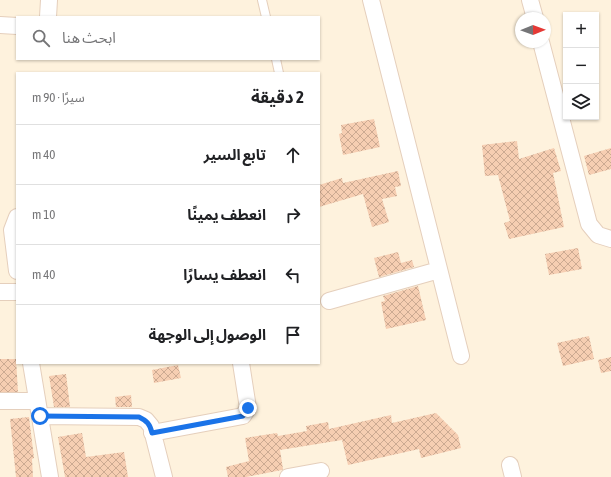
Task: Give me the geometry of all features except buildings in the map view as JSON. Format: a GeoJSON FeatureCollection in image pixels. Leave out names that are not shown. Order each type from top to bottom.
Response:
{"type":"FeatureCollection","features":[{"type":"Feature","properties":{"kind":"street"},"geometry":{"type":"LineString","coordinates":[[48,16],[49,0]]}},
{"type":"Feature","properties":{"kind":"street"},"geometry":{"type":"LineString","coordinates":[[371,0],[461,356]]}},
{"type":"Feature","properties":{"kind":"street"},"geometry":{"type":"LineString","coordinates":[[530,0],[533,12]]}},
{"type":"Feature","properties":{"kind":"street"},"geometry":{"type":"LineString","coordinates":[[0,26],[16,26]]}},
{"type":"Feature","properties":{"kind":"street"},"geometry":{"type":"LineString","coordinates":[[543,48],[588,224],[598,235],[611,239]]}},
{"type":"Feature","properties":{"kind":"street"},"geometry":{"type":"LineString","coordinates":[[16,220],[12,230],[16,263]]}},
{"type":"Feature","properties":{"kind":"street"},"geometry":{"type":"LineString","coordinates":[[329,301],[439,270]]}},
{"type":"Feature","properties":{"kind":"street"},"geometry":{"type":"LineString","coordinates":[[0,292],[16,292]]}},
{"type":"Feature","properties":{"kind":"street"},"geometry":{"type":"LineString","coordinates":[[32,364],[38,409],[50,477]]}},
{"type":"Feature","properties":{"kind":"street"},"geometry":{"type":"LineString","coordinates":[[152,433],[243,416],[248,408],[241,364]]}},
{"type":"Feature","properties":{"kind":"street"},"geometry":{"type":"LineString","coordinates":[[0,401],[38,409],[139,417],[146,420],[151,426],[164,477]]}},
{"type":"Feature","properties":{"kind":"street"},"geometry":{"type":"LineString","coordinates":[[288,477],[321,471]]}},
{"type":"Feature","properties":{"kind":"lane"},"geometry":{"type":"LineString","coordinates":[[262,0],[266,16]]}},
{"type":"Feature","properties":{"kind":"lane"},"geometry":{"type":"LineString","coordinates":[[276,60],[279,72]]}},
{"type":"Feature","properties":{"kind":"route"},"geometry":{"type":"LineString","coordinates":[[40,416],[139,417],[146,420],[151,426],[152,433],[243,416],[248,408]]}}]}
